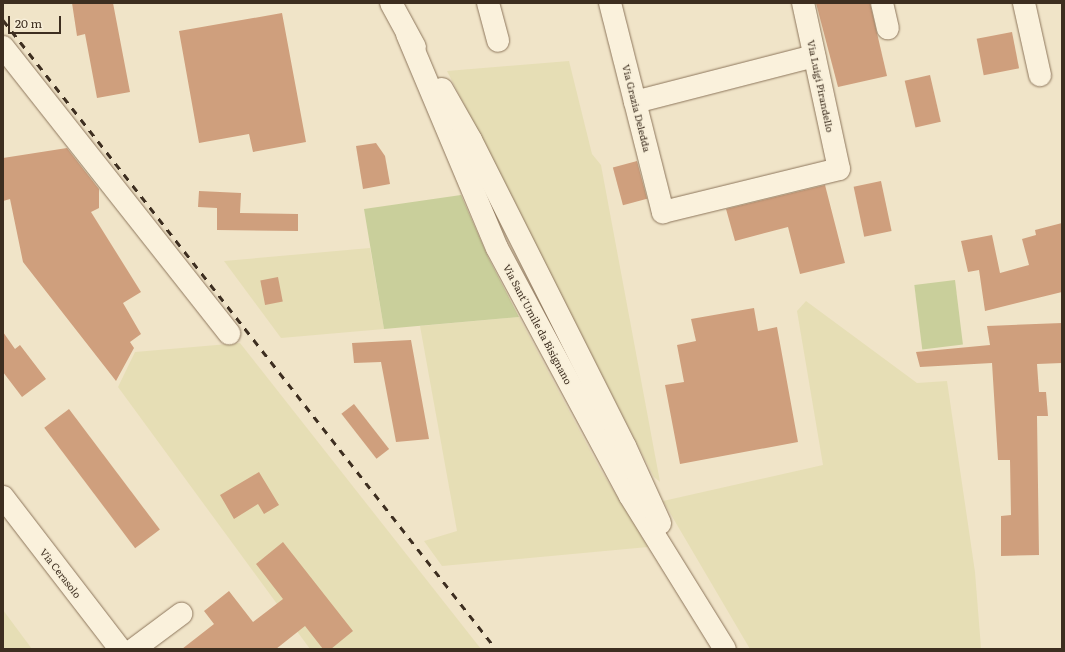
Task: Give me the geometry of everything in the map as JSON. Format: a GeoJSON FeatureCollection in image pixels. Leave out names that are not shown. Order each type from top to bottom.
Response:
{"type":"FeatureCollection","features":[{"type":"Feature","properties":{"kind":"street"},"geometry":{"type":"LineString","coordinates":[[391,3],[407,34],[471,140],[625,446],[696,600],[725,649]]}},
{"type":"Feature","properties":{"kind":"street"},"geometry":{"type":"LineString","coordinates":[[488,3],[498,41]]}},
{"type":"Feature","properties":{"kind":"street","name":"Via Grazia Deledda"},"geometry":{"type":"LineString","coordinates":[[612,3],[663,212]]}},
{"type":"Feature","properties":{"kind":"street","name":"Via Luigi Pirandello"},"geometry":{"type":"LineString","coordinates":[[663,212],[838,169],[803,3]]}},
{"type":"Feature","properties":{"kind":"street"},"geometry":{"type":"LineString","coordinates":[[882,3],[888,28]]}},
{"type":"Feature","properties":{"kind":"street"},"geometry":{"type":"LineString","coordinates":[[1024,3],[1040,75]]}},
{"type":"Feature","properties":{"kind":"street"},"geometry":{"type":"LineString","coordinates":[[3,46],[228,334]]}},
{"type":"Feature","properties":{"kind":"street"},"geometry":{"type":"LineString","coordinates":[[635,102],[814,56]]}},
{"type":"Feature","properties":{"kind":"street","name":"Via Cerasolo"},"geometry":{"type":"LineString","coordinates":[[3,497],[120,649]]}},
{"type":"Feature","properties":{"kind":"street"},"geometry":{"type":"LineString","coordinates":[[134,649],[181,614]]}},
{"type":"Feature","properties":{"kind":"shaded area"},"geometry":{"type":"Polygon","coordinates":[[[569,61],[592,154],[601,165],[660,482],[654,477],[447,71],[569,61]]]}},
{"type":"Feature","properties":{"kind":"shaded area"},"geometry":{"type":"Polygon","coordinates":[[[370,248],[384,329],[281,338],[224,261],[370,248]]]}},
{"type":"Feature","properties":{"kind":"shaded area"},"geometry":{"type":"Polygon","coordinates":[[[806,301],[917,383],[947,381],[975,572],[981,648],[750,649],[663,501],[823,465],[797,311],[806,301]]]}},
{"type":"Feature","properties":{"kind":"shaded area"},"geometry":{"type":"Polygon","coordinates":[[[519,317],[599,467],[648,547],[442,566],[424,541],[457,531],[420,326],[519,317]]]}},
{"type":"Feature","properties":{"kind":"shaded area"},"geometry":{"type":"Polygon","coordinates":[[[240,343],[481,649],[310,649],[118,387],[135,352],[240,343]]]}},
{"type":"Feature","properties":{"kind":"shaded area"},"geometry":{"type":"Polygon","coordinates":[[[3,610],[32,649],[3,649],[3,610]]]}},
{"type":"Feature","properties":{"kind":"green space"},"geometry":{"type":"Polygon","coordinates":[[[461,195],[488,257],[519,317],[384,329],[364,209],[461,195]]]}},
{"type":"Feature","properties":{"kind":"green space"},"geometry":{"type":"Polygon","coordinates":[[[955,280],[963,345],[922,350],[914,285],[955,280]]]}},
{"type":"Feature","properties":{"kind":"building"},"geometry":{"type":"Polygon","coordinates":[[[72,3],[113,3],[130,92],[97,98],[85,34],[77,36],[72,3]]]}},
{"type":"Feature","properties":{"kind":"building"},"geometry":{"type":"Polygon","coordinates":[[[816,3],[870,3],[887,76],[838,87],[816,3]]]}},
{"type":"Feature","properties":{"kind":"building"},"geometry":{"type":"Polygon","coordinates":[[[282,13],[306,142],[253,152],[249,134],[199,143],[179,31],[282,13]]]}},
{"type":"Feature","properties":{"kind":"building"},"geometry":{"type":"Polygon","coordinates":[[[1012,32],[1019,68],[984,75],[977,39],[1012,32]]]}},
{"type":"Feature","properties":{"kind":"building"},"geometry":{"type":"Polygon","coordinates":[[[930,75],[941,122],[915,128],[905,81],[930,75]]]}},
{"type":"Feature","properties":{"kind":"building"},"geometry":{"type":"Polygon","coordinates":[[[376,143],[385,156],[390,184],[363,189],[356,146],[376,143]]]}},
{"type":"Feature","properties":{"kind":"building"},"geometry":{"type":"Polygon","coordinates":[[[67,148],[99,189],[99,208],[91,212],[141,292],[123,303],[141,334],[130,342],[134,348],[116,381],[23,262],[10,199],[3,201],[3,158],[67,148]]]}},
{"type":"Feature","properties":{"kind":"building"},"geometry":{"type":"Polygon","coordinates":[[[637,161],[647,199],[623,205],[613,167],[637,161]]]}},
{"type":"Feature","properties":{"kind":"building"},"geometry":{"type":"Polygon","coordinates":[[[881,181],[892,231],[864,237],[854,187],[881,181]]]}},
{"type":"Feature","properties":{"kind":"building"},"geometry":{"type":"Polygon","coordinates":[[[825,185],[845,263],[800,274],[788,227],[735,241],[726,209],[825,185]]]}},
{"type":"Feature","properties":{"kind":"building"},"geometry":{"type":"Polygon","coordinates":[[[199,191],[241,193],[240,213],[298,214],[298,231],[217,230],[217,208],[198,207],[199,191]]]}},
{"type":"Feature","properties":{"kind":"building"},"geometry":{"type":"Polygon","coordinates":[[[1062,223],[1062,292],[985,311],[979,270],[968,272],[961,241],[992,235],[1000,273],[1029,265],[1022,239],[1036,235],[1035,230],[1062,223]]]}},
{"type":"Feature","properties":{"kind":"building"},"geometry":{"type":"Polygon","coordinates":[[[278,277],[283,302],[265,305],[260,280],[278,277]]]}},
{"type":"Feature","properties":{"kind":"building"},"geometry":{"type":"Polygon","coordinates":[[[754,308],[758,331],[777,327],[798,442],[680,464],[665,385],[684,382],[677,345],[696,341],[691,319],[754,308]]]}},
{"type":"Feature","properties":{"kind":"building"},"geometry":{"type":"Polygon","coordinates":[[[1062,323],[1062,363],[1037,364],[1039,392],[1046,392],[1048,416],[1037,416],[1039,555],[1001,556],[1001,516],[1011,515],[1010,460],[998,460],[992,363],[920,367],[916,352],[990,345],[987,326],[1062,323]]]}},
{"type":"Feature","properties":{"kind":"building"},"geometry":{"type":"Polygon","coordinates":[[[3,332],[15,349],[20,345],[46,379],[22,397],[3,372],[3,332]]]}},
{"type":"Feature","properties":{"kind":"building"},"geometry":{"type":"Polygon","coordinates":[[[411,340],[429,439],[396,442],[381,362],[354,363],[352,343],[411,340]]]}},
{"type":"Feature","properties":{"kind":"building"},"geometry":{"type":"Polygon","coordinates":[[[354,404],[389,449],[376,459],[341,414],[354,404]]]}},
{"type":"Feature","properties":{"kind":"building"},"geometry":{"type":"Polygon","coordinates":[[[69,409],[160,530],[135,548],[44,428],[69,409]]]}},
{"type":"Feature","properties":{"kind":"building"},"geometry":{"type":"Polygon","coordinates":[[[259,472],[279,505],[264,514],[258,504],[234,519],[220,495],[259,472]]]}},
{"type":"Feature","properties":{"kind":"building"},"geometry":{"type":"Polygon","coordinates":[[[283,542],[353,631],[331,649],[323,649],[305,626],[276,649],[182,649],[214,624],[204,611],[229,591],[253,622],[283,599],[256,564],[283,542]]]}},
{"type":"Feature","properties":{"kind":"railway"},"geometry":{"type":"LineString","coordinates":[[3,20],[496,649]]}}]}
